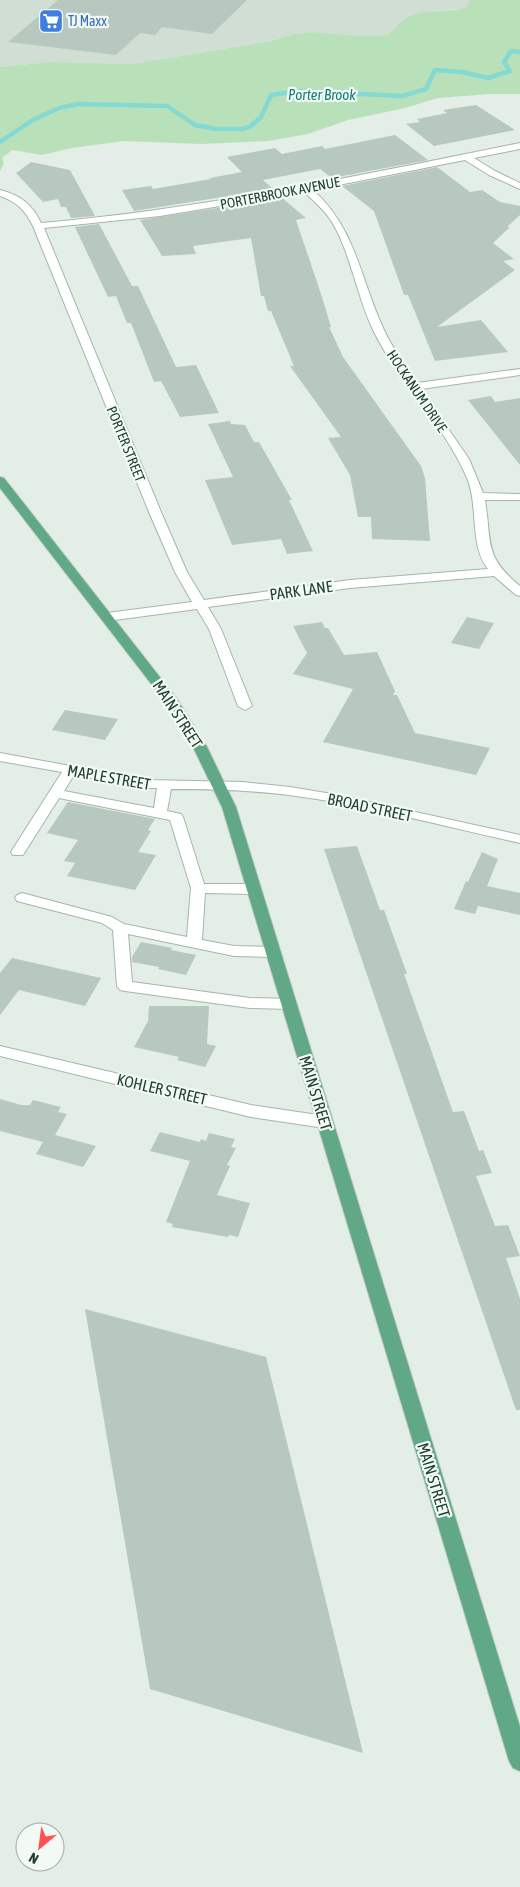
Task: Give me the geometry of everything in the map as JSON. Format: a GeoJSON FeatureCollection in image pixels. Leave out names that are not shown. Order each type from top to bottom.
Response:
{"type":"FeatureCollection","features":[{"type":"Feature","properties":{"kind":"main road","name":"MAIN STREET"},"geometry":{"type":"LineString","coordinates":[[0,480],[172,702],[194,736],[229,807],[520,1761]]}},
{"type":"Feature","properties":{"kind":"street","name":"PORTERBROOK AVENUE"},"geometry":{"type":"LineString","coordinates":[[38,226],[184,210],[520,146]]}},
{"type":"Feature","properties":{"kind":"street"},"geometry":{"type":"LineString","coordinates":[[466,156],[490,172],[520,186]]}},
{"type":"Feature","properties":{"kind":"street","name":"HOCKANUM DRIVE"},"geometry":{"type":"LineString","coordinates":[[305,188],[328,210],[338,223],[373,318],[398,366],[461,456],[473,480],[478,496],[483,551],[496,572],[520,592]]}},
{"type":"Feature","properties":{"kind":"street","name":"PORTER STREET"},"geometry":{"type":"LineString","coordinates":[[0,194],[24,203],[31,211],[155,512],[181,572],[215,629],[245,706]]}},
{"type":"Feature","properties":{"kind":"street"},"geometry":{"type":"LineString","coordinates":[[412,387],[520,372]]}},
{"type":"Feature","properties":{"kind":"street"},"geometry":{"type":"LineString","coordinates":[[478,496],[520,497]]}},
{"type":"Feature","properties":{"kind":"street","name":"PARK LANE"},"geometry":{"type":"LineString","coordinates":[[107,616],[350,584],[496,572]]}},
{"type":"Feature","properties":{"kind":"street","name":"MAPLE STREET"},"geometry":{"type":"LineString","coordinates":[[0,757],[164,786],[219,785]]}},
{"type":"Feature","properties":{"kind":"street"},"geometry":{"type":"LineString","coordinates":[[18,852],[70,770]]}},
{"type":"Feature","properties":{"kind":"street","name":"BROAD STREET"},"geometry":{"type":"LineString","coordinates":[[219,785],[267,788],[323,796],[520,839]]}},
{"type":"Feature","properties":{"kind":"street"},"geometry":{"type":"LineString","coordinates":[[160,814],[164,786]]}},
{"type":"Feature","properties":{"kind":"street"},"geometry":{"type":"LineString","coordinates":[[55,793],[176,818],[198,888],[194,943]]}},
{"type":"Feature","properties":{"kind":"street"},"geometry":{"type":"LineString","coordinates":[[198,888],[254,889]]}},
{"type":"Feature","properties":{"kind":"street"},"geometry":{"type":"LineString","coordinates":[[22,898],[107,920],[120,928],[234,951],[273,952]]}},
{"type":"Feature","properties":{"kind":"street"},"geometry":{"type":"LineString","coordinates":[[120,928],[125,986],[250,1003],[289,1004]]}},
{"type":"Feature","properties":{"kind":"street","name":"KOHLER STREET"},"geometry":{"type":"LineString","coordinates":[[0,1051],[251,1110],[325,1122]]}},
{"type":"Feature","properties":{"kind":"shaded area"},"geometry":{"type":"Polygon","coordinates":[[[0,0],[470,0],[468,7],[461,9],[433,11],[410,16],[403,19],[387,35],[359,36],[312,32],[294,34],[271,41],[132,64],[49,62],[0,67],[0,0]]]}},
{"type":"Feature","properties":{"kind":"green space"},"geometry":{"type":"Polygon","coordinates":[[[470,0],[520,0],[520,94],[438,98],[405,108],[348,120],[308,134],[268,141],[201,144],[124,141],[72,148],[42,155],[12,150],[2,158],[4,164],[0,171],[0,67],[49,62],[132,64],[271,41],[294,34],[313,32],[359,36],[387,35],[411,15],[460,9],[467,7],[470,0]]]}},
{"type":"Feature","properties":{"kind":"building"},"geometry":{"type":"Polygon","coordinates":[[[58,0],[247,0],[212,34],[162,27],[155,35],[140,33],[116,55],[8,42],[58,0]]]}},
{"type":"Feature","properties":{"kind":"building"},"geometry":{"type":"Polygon","coordinates":[[[476,105],[515,130],[434,146],[406,124],[420,122],[417,119],[447,113],[443,110],[476,105]]]}},
{"type":"Feature","properties":{"kind":"building"},"geometry":{"type":"Polygon","coordinates":[[[395,135],[428,160],[332,178],[320,169],[263,180],[273,189],[134,211],[122,190],[151,186],[153,189],[242,172],[227,157],[275,148],[282,154],[322,146],[325,149],[395,135]]]}},
{"type":"Feature","properties":{"kind":"building"},"geometry":{"type":"Polygon","coordinates":[[[31,162],[70,170],[95,216],[71,218],[66,207],[61,207],[58,199],[43,202],[16,173],[31,162]]]}},
{"type":"Feature","properties":{"kind":"building"},"geometry":{"type":"Polygon","coordinates":[[[437,167],[470,192],[482,190],[500,202],[520,206],[520,215],[493,243],[514,259],[503,261],[515,270],[437,327],[481,320],[508,352],[435,361],[408,295],[404,295],[374,211],[342,186],[437,167]]]}},
{"type":"Feature","properties":{"kind":"building"},"geometry":{"type":"Polygon","coordinates":[[[282,198],[306,218],[296,220],[322,297],[331,327],[329,327],[343,357],[421,466],[425,478],[430,541],[372,539],[371,517],[358,517],[350,475],[328,438],[341,437],[290,366],[294,366],[271,311],[268,311],[264,296],[261,296],[251,238],[193,246],[196,254],[162,256],[140,220],[282,198]]]}},
{"type":"Feature","properties":{"kind":"building"},"geometry":{"type":"Polygon","coordinates":[[[99,224],[132,286],[138,286],[176,367],[196,365],[219,413],[180,417],[161,381],[154,382],[131,323],[127,323],[116,296],[108,297],[75,227],[99,224]]]}},
{"type":"Feature","properties":{"kind":"building"},"geometry":{"type":"Polygon","coordinates":[[[491,396],[495,402],[520,398],[520,465],[468,400],[491,396]]]}},
{"type":"Feature","properties":{"kind":"building"},"geometry":{"type":"Polygon","coordinates":[[[230,421],[231,424],[245,425],[254,442],[259,442],[292,500],[289,500],[313,551],[287,554],[281,539],[232,545],[205,480],[233,477],[208,424],[230,421]]]}},
{"type":"Feature","properties":{"kind":"building"},"geometry":{"type":"Polygon","coordinates":[[[467,617],[494,623],[479,649],[451,643],[467,617]]]}},
{"type":"Feature","properties":{"kind":"building"},"geometry":{"type":"Polygon","coordinates":[[[322,622],[325,628],[328,628],[344,655],[377,652],[395,691],[393,695],[397,695],[415,733],[490,748],[476,775],[323,742],[353,689],[293,674],[307,653],[293,626],[322,622]]]}},
{"type":"Feature","properties":{"kind":"building"},"geometry":{"type":"Polygon","coordinates":[[[65,710],[118,719],[105,740],[52,730],[65,710]]]}},
{"type":"Feature","properties":{"kind":"building"},"geometry":{"type":"Polygon","coordinates":[[[68,802],[155,819],[148,830],[151,831],[138,852],[156,855],[135,890],[67,876],[75,863],[64,861],[78,840],[47,833],[68,802]]]}},
{"type":"Feature","properties":{"kind":"building"},"geometry":{"type":"Polygon","coordinates":[[[357,846],[380,910],[384,910],[407,974],[404,974],[453,1112],[464,1111],[479,1151],[483,1150],[492,1173],[476,1176],[495,1226],[508,1225],[520,1256],[506,1258],[520,1299],[520,1410],[516,1410],[324,849],[357,846]]]}},
{"type":"Feature","properties":{"kind":"building"},"geometry":{"type":"Polygon","coordinates":[[[482,852],[498,859],[487,886],[520,893],[520,915],[478,906],[475,914],[454,909],[466,881],[468,882],[482,852]]]}},
{"type":"Feature","properties":{"kind":"building"},"geometry":{"type":"Polygon","coordinates":[[[141,942],[196,955],[186,975],[158,969],[159,967],[132,962],[132,957],[141,942]]]}},
{"type":"Feature","properties":{"kind":"building"},"geometry":{"type":"Polygon","coordinates":[[[12,958],[101,978],[85,1006],[19,990],[0,1015],[0,973],[12,958]]]}},
{"type":"Feature","properties":{"kind":"building"},"geometry":{"type":"Polygon","coordinates":[[[149,1006],[209,1006],[207,1044],[216,1046],[205,1067],[177,1060],[179,1057],[134,1047],[148,1021],[149,1006]]]}},
{"type":"Feature","properties":{"kind":"building"},"geometry":{"type":"Polygon","coordinates":[[[0,1099],[21,1105],[30,1105],[33,1100],[61,1107],[58,1112],[67,1114],[55,1135],[96,1146],[83,1167],[36,1154],[43,1142],[0,1131],[0,1099]]]}},
{"type":"Feature","properties":{"kind":"building"},"geometry":{"type":"Polygon","coordinates":[[[160,1132],[200,1142],[201,1139],[206,1141],[209,1133],[235,1139],[231,1147],[236,1148],[227,1165],[230,1166],[217,1195],[250,1203],[238,1237],[172,1227],[173,1224],[166,1222],[190,1161],[150,1151],[160,1132]]]}},
{"type":"Feature","properties":{"kind":"building"},"geometry":{"type":"Polygon","coordinates":[[[85,1309],[266,1357],[363,1753],[150,1689],[85,1309]]]}},
{"type":"Feature","properties":{"kind":"waterway","name":"Porter Brook"},"geometry":{"type":"LineString","coordinates":[[0,142],[33,120],[59,108],[78,104],[167,106],[195,125],[216,129],[243,129],[251,126],[261,117],[271,95],[300,91],[402,96],[426,89],[435,70],[462,72],[488,78],[510,71],[504,62],[511,51],[520,52]]}},
{"type":"Feature","properties":{"kind":"place","name":"TJ Maxx"},"geometry":{"type":"Point","coordinates":[51,21]}}]}
